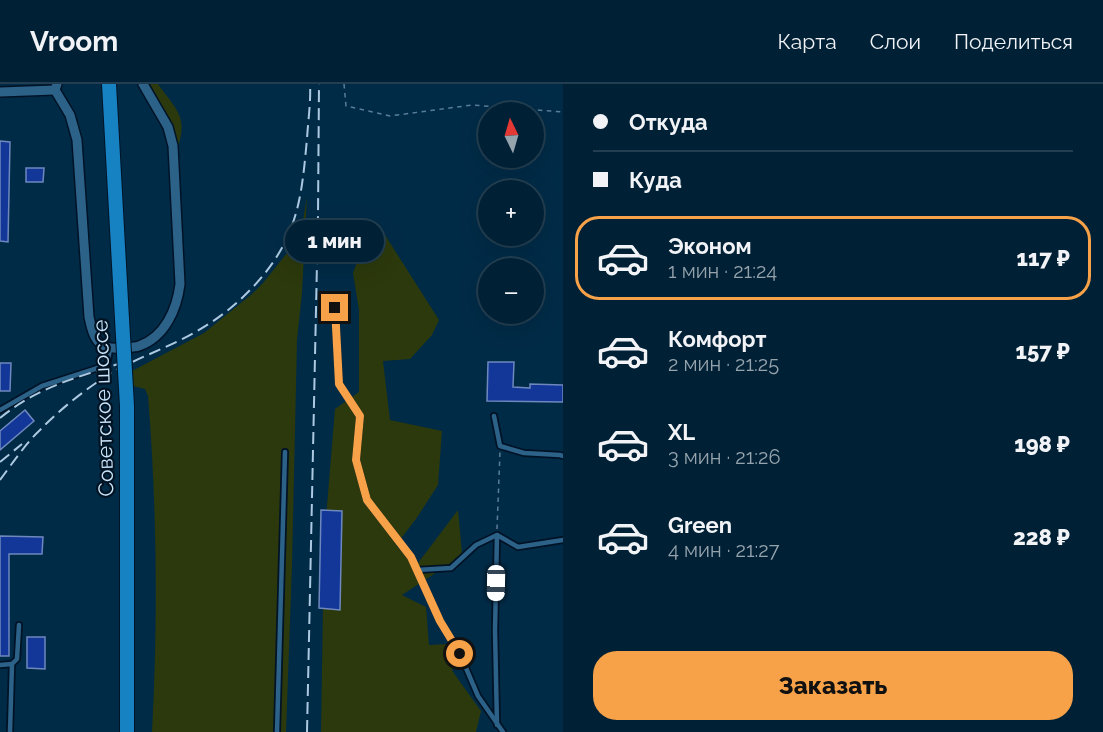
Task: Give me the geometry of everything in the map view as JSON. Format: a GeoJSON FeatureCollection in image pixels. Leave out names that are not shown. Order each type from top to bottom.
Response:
{"type":"FeatureCollection","features":[{"type":"Feature","properties":{"kind":"main road","name":"Советское шоссе"},"geometry":{"type":"LineString","coordinates":[[109,84],[127,406],[127,732]]}},
{"type":"Feature","properties":{"kind":"street"},"geometry":{"type":"LineString","coordinates":[[0,92],[56,87],[70,115],[77,140],[89,317],[92,333],[99,343],[110,349],[137,347],[151,341],[171,317],[180,284],[173,146],[168,127],[143,84]]}},
{"type":"Feature","properties":{"kind":"lane"},"geometry":{"type":"LineString","coordinates":[[335,308],[339,384],[360,416],[356,460],[367,500],[411,557],[440,621],[460,654],[478,696],[502,732]]}},
{"type":"Feature","properties":{"kind":"lane"},"geometry":{"type":"LineString","coordinates":[[0,411],[42,386],[107,365],[110,349]]}},
{"type":"Feature","properties":{"kind":"lane"},"geometry":{"type":"LineString","coordinates":[[494,416],[500,446],[524,453],[563,456]]}},
{"type":"Feature","properties":{"kind":"lane"},"geometry":{"type":"LineString","coordinates":[[277,732],[285,452]]}},
{"type":"Feature","properties":{"kind":"lane"},"geometry":{"type":"LineString","coordinates":[[417,570],[451,568],[476,545],[497,536]]}},
{"type":"Feature","properties":{"kind":"lane"},"geometry":{"type":"LineString","coordinates":[[497,536],[518,547],[563,540]]}},
{"type":"Feature","properties":{"kind":"lane"},"geometry":{"type":"LineString","coordinates":[[497,536],[495,630],[497,725]]}},
{"type":"Feature","properties":{"kind":"lane"},"geometry":{"type":"LineString","coordinates":[[10,732],[12,664],[17,658],[19,625]]}},
{"type":"Feature","properties":{"kind":"lane"},"geometry":{"type":"LineString","coordinates":[[0,665],[12,664]]}},
{"type":"Feature","properties":{"kind":"path"},"geometry":{"type":"LineString","coordinates":[[344,84],[346,106],[390,116],[472,105],[563,112]]}},
{"type":"Feature","properties":{"kind":"path"},"geometry":{"type":"LineString","coordinates":[[497,536],[500,446]]}},
{"type":"Feature","properties":{"kind":"green space"},"geometry":{"type":"Polygon","coordinates":[[[150,84],[158,84],[179,114],[182,129],[177,150],[168,118],[150,84]]]}},
{"type":"Feature","properties":{"kind":"green space"},"geometry":{"type":"Polygon","coordinates":[[[307,196],[297,340],[286,732],[152,732],[156,564],[151,438],[148,396],[145,389],[133,386],[132,371],[204,333],[263,283],[287,253],[303,221],[307,196]]]}},
{"type":"Feature","properties":{"kind":"green space"},"geometry":{"type":"Polygon","coordinates":[[[378,224],[439,320],[432,335],[410,359],[383,361],[390,420],[442,431],[438,485],[396,545],[415,567],[458,510],[462,553],[402,595],[426,607],[429,645],[447,644],[453,672],[481,711],[476,732],[321,732],[324,542],[335,409],[359,392],[359,310],[353,273],[370,227],[378,224]]]}},
{"type":"Feature","properties":{"kind":"building"},"geometry":{"type":"Polygon","coordinates":[[[0,141],[10,142],[8,242],[0,241],[0,141]]]}},
{"type":"Feature","properties":{"kind":"building"},"geometry":{"type":"Polygon","coordinates":[[[26,168],[44,168],[43,182],[26,182],[26,168]]]}},
{"type":"Feature","properties":{"kind":"building"},"geometry":{"type":"Polygon","coordinates":[[[488,362],[514,362],[513,387],[530,388],[530,384],[563,385],[563,402],[487,401],[488,362]]]}},
{"type":"Feature","properties":{"kind":"building"},"geometry":{"type":"Polygon","coordinates":[[[0,363],[11,363],[10,391],[0,391],[0,363]]]}},
{"type":"Feature","properties":{"kind":"building"},"geometry":{"type":"Polygon","coordinates":[[[25,410],[34,421],[0,450],[0,431],[25,410]]]}},
{"type":"Feature","properties":{"kind":"building"},"geometry":{"type":"Polygon","coordinates":[[[321,510],[342,511],[340,610],[319,608],[321,510]]]}},
{"type":"Feature","properties":{"kind":"building"},"geometry":{"type":"Polygon","coordinates":[[[0,536],[43,537],[42,554],[9,554],[9,656],[0,656],[0,536]]]}},
{"type":"Feature","properties":{"kind":"building"},"geometry":{"type":"Polygon","coordinates":[[[27,637],[45,637],[45,669],[27,668],[27,637]]]}},
{"type":"Feature","properties":{"kind":"railway"},"geometry":{"type":"LineString","coordinates":[[0,480],[35,435],[92,385],[132,362],[187,337],[211,322],[226,312],[265,274],[284,244],[298,206],[305,162],[310,84]]}},
{"type":"Feature","properties":{"kind":"railway"},"geometry":{"type":"LineString","coordinates":[[307,732],[319,84]]}},
{"type":"Feature","properties":{"kind":"railway"},"geometry":{"type":"LineString","coordinates":[[0,418],[42,391],[118,364]]}},
{"type":"Feature","properties":{"kind":"railway"},"geometry":{"type":"LineString","coordinates":[[0,462],[22,444]]}},
{"type":"Feature","properties":{"kind":"route"},"geometry":{"type":"LineString","coordinates":[[335,308],[339,384],[360,416],[356,460],[367,500],[411,557],[440,621],[460,654]]}}]}
